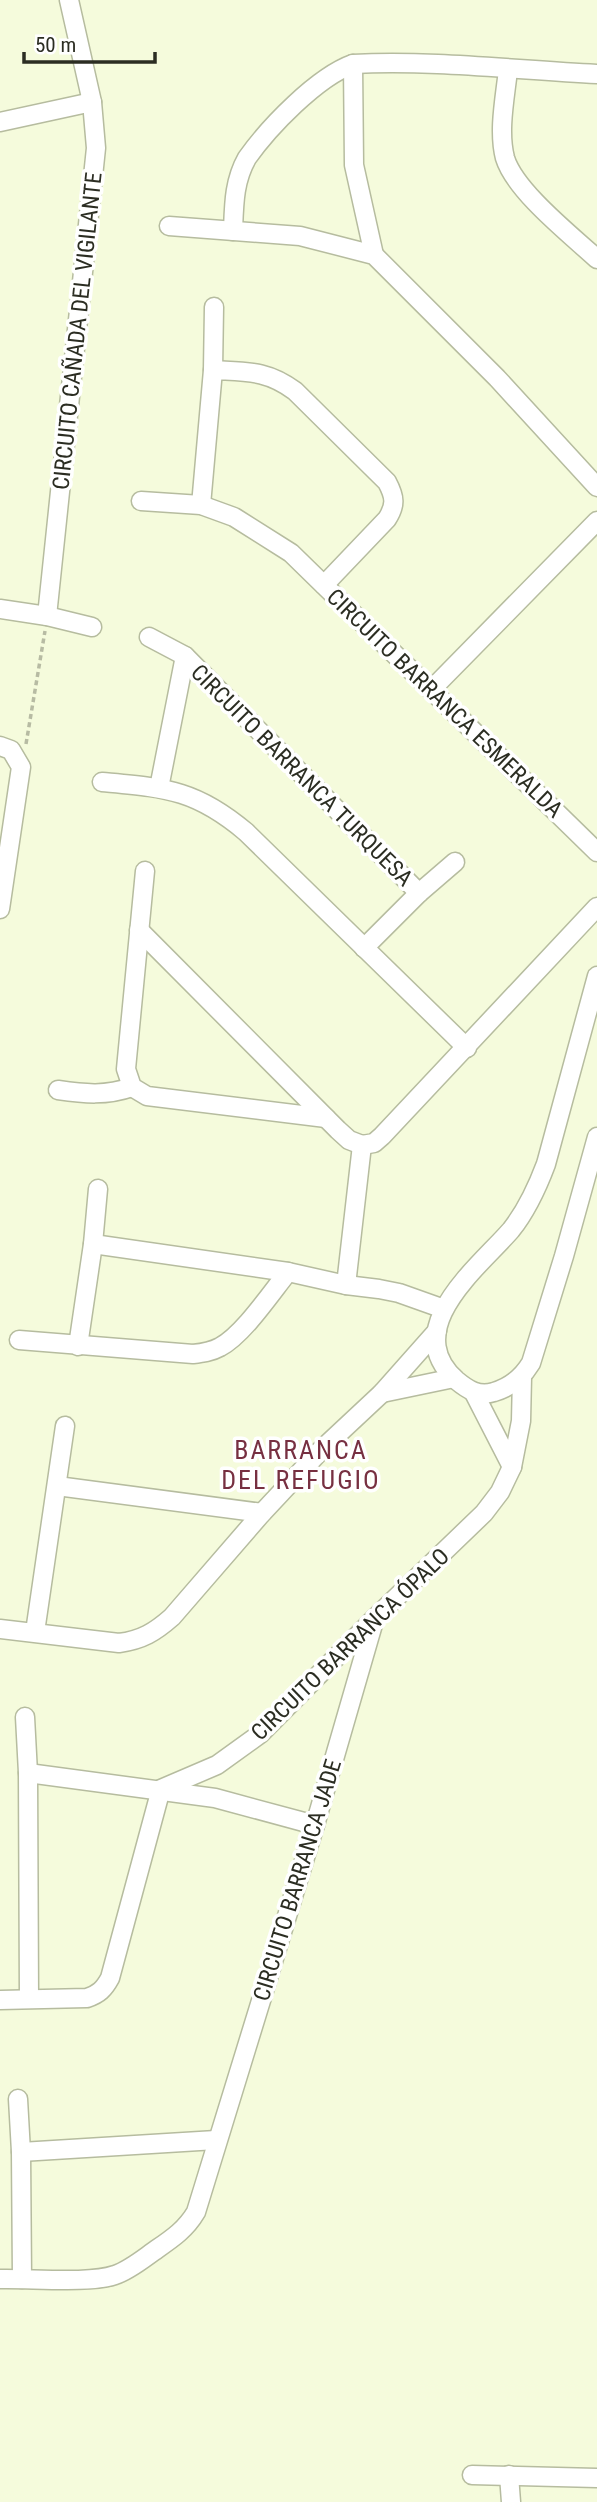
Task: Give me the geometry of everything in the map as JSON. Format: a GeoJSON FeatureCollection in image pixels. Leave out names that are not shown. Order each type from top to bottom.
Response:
{"type":"FeatureCollection","features":[{"type":"Feature","properties":{"kind":"street","name":"CIRCUITO CAÑADA DEL VIGILANTE"},"geometry":{"type":"LineString","coordinates":[[47,616],[96,148],[92,102],[69,0]]}},
{"type":"Feature","properties":{"kind":"street"},"geometry":{"type":"LineString","coordinates":[[233,231],[235,188],[240,171],[254,148],[310,90],[330,74],[353,64],[428,63],[597,74]]}},
{"type":"Feature","properties":{"kind":"street"},"geometry":{"type":"LineString","coordinates":[[353,64],[355,165],[374,255]]}},
{"type":"Feature","properties":{"kind":"street"},"geometry":{"type":"LineString","coordinates":[[508,70],[503,124],[506,159],[530,195],[597,259]]}},
{"type":"Feature","properties":{"kind":"street"},"geometry":{"type":"LineString","coordinates":[[0,122],[92,102]]}},
{"type":"Feature","properties":{"kind":"street"},"geometry":{"type":"LineString","coordinates":[[169,226],[300,236],[374,255],[497,378],[597,487]]}},
{"type":"Feature","properties":{"kind":"street"},"geometry":{"type":"LineString","coordinates":[[201,505],[213,370],[214,307]]}},
{"type":"Feature","properties":{"kind":"street","name":"CIRCUITO BARRANCA ESMERALDA"},"geometry":{"type":"LineString","coordinates":[[213,370],[265,374],[282,381],[296,391],[387,482],[394,495],[394,508],[387,519],[324,584]]}},
{"type":"Feature","properties":{"kind":"street","name":"CIRCUITO BARRANCA ESMERALDA"},"geometry":{"type":"LineString","coordinates":[[141,501],[201,505],[234,517],[291,553],[597,852]]}},
{"type":"Feature","properties":{"kind":"street"},"geometry":{"type":"LineString","coordinates":[[432,689],[597,521]]}},
{"type":"Feature","properties":{"kind":"street"},"geometry":{"type":"LineString","coordinates":[[0,609],[47,616],[92,627]]}},
{"type":"Feature","properties":{"kind":"street","name":"CIRCUITO BARRANCA TURQUESA"},"geometry":{"type":"LineString","coordinates":[[149,637],[185,656],[419,893]]}},
{"type":"Feature","properties":{"kind":"street","name":"CIRCUITO BARRANCA TURQUESA"},"geometry":{"type":"LineString","coordinates":[[159,788],[185,656]]}},
{"type":"Feature","properties":{"kind":"street"},"geometry":{"type":"LineString","coordinates":[[0,747],[11,750],[21,766],[0,908]]}},
{"type":"Feature","properties":{"kind":"street"},"geometry":{"type":"LineString","coordinates":[[102,782],[159,788],[194,797],[221,811],[246,832],[467,1048]]}},
{"type":"Feature","properties":{"kind":"street","name":"CIRCUITO BARRANCA TURQUESA"},"geometry":{"type":"LineString","coordinates":[[364,948],[419,893],[455,862]]}},
{"type":"Feature","properties":{"kind":"street"},"geometry":{"type":"LineString","coordinates":[[145,871],[126,1069],[132,1087],[147,1097],[326,1118]]}},
{"type":"Feature","properties":{"kind":"street"},"geometry":{"type":"LineString","coordinates":[[139,930],[326,1118],[349,1140],[362,1145],[374,1143],[382,1136],[597,907]]}},
{"type":"Feature","properties":{"kind":"street"},"geometry":{"type":"LineString","coordinates":[[512,1467],[474,1393],[454,1378],[443,1361],[437,1347],[437,1331],[444,1309],[457,1286],[512,1228],[537,1188],[546,1164],[597,976]]}},
{"type":"Feature","properties":{"kind":"street"},"geometry":{"type":"LineString","coordinates":[[58,1090],[94,1095],[132,1087]]}},
{"type":"Feature","properties":{"kind":"street"},"geometry":{"type":"LineString","coordinates":[[474,1393],[491,1394],[522,1377],[536,1349],[597,1137]]}},
{"type":"Feature","properties":{"kind":"street"},"geometry":{"type":"LineString","coordinates":[[346,1285],[362,1145]]}},
{"type":"Feature","properties":{"kind":"street"},"geometry":{"type":"LineString","coordinates":[[78,1346],[98,1189]]}},
{"type":"Feature","properties":{"kind":"street"},"geometry":{"type":"LineString","coordinates":[[93,1244],[288,1272],[399,1293],[444,1309]]}},
{"type":"Feature","properties":{"kind":"street"},"geometry":{"type":"LineString","coordinates":[[19,1340],[192,1354],[207,1352],[220,1347],[234,1336],[288,1272]]}},
{"type":"Feature","properties":{"kind":"street"},"geometry":{"type":"LineString","coordinates":[[0,1629],[119,1643],[138,1640],[155,1632],[172,1617],[321,1450],[382,1392],[437,1331]]}},
{"type":"Feature","properties":{"kind":"street","name":"CIRCUITO BARRANCA ÓPALO"},"geometry":{"type":"LineString","coordinates":[[161,1790],[217,1765],[260,1734],[484,1513],[500,1492],[512,1467],[521,1421],[522,1377]]}},
{"type":"Feature","properties":{"kind":"street"},"geometry":{"type":"LineString","coordinates":[[382,1392],[454,1378]]}},
{"type":"Feature","properties":{"kind":"street"},"geometry":{"type":"LineString","coordinates":[[35,1632],[65,1426]]}},
{"type":"Feature","properties":{"kind":"street"},"geometry":{"type":"LineString","coordinates":[[57,1486],[262,1513]]}},
{"type":"Feature","properties":{"kind":"street","name":"CIRCUITO BARRANCA JADE"},"geometry":{"type":"LineString","coordinates":[[0,2279],[93,2279],[115,2276],[177,2235],[188,2225],[196,2212],[315,1825],[375,1618]]}},
{"type":"Feature","properties":{"kind":"street"},"geometry":{"type":"LineString","coordinates":[[25,1717],[28,1773],[29,1998]]}},
{"type":"Feature","properties":{"kind":"street"},"geometry":{"type":"LineString","coordinates":[[215,1798],[217,1765]]}},
{"type":"Feature","properties":{"kind":"street"},"geometry":{"type":"LineString","coordinates":[[28,1773],[215,1798],[315,1825]]}},
{"type":"Feature","properties":{"kind":"street"},"geometry":{"type":"LineString","coordinates":[[0,2000],[87,1998],[105,1987],[110,1978],[161,1790]]}},
{"type":"Feature","properties":{"kind":"street"},"geometry":{"type":"LineString","coordinates":[[18,2099],[22,2278]]}},
{"type":"Feature","properties":{"kind":"street"},"geometry":{"type":"LineString","coordinates":[[20,2151],[216,2140]]}},
{"type":"Feature","properties":{"kind":"street"},"geometry":{"type":"LineString","coordinates":[[472,2474],[597,2478]]}},
{"type":"Feature","properties":{"kind":"street"},"geometry":{"type":"LineString","coordinates":[[509,2475],[511,2502]]}},
{"type":"Feature","properties":{"kind":"path"},"geometry":{"type":"LineString","coordinates":[[21,766],[47,616]]}},
{"type":"Feature","properties":{"kind":"district","name":"BARRANCA DEL REFUGIO"},"geometry":{"type":"Point","coordinates":[301,1465]}}]}
